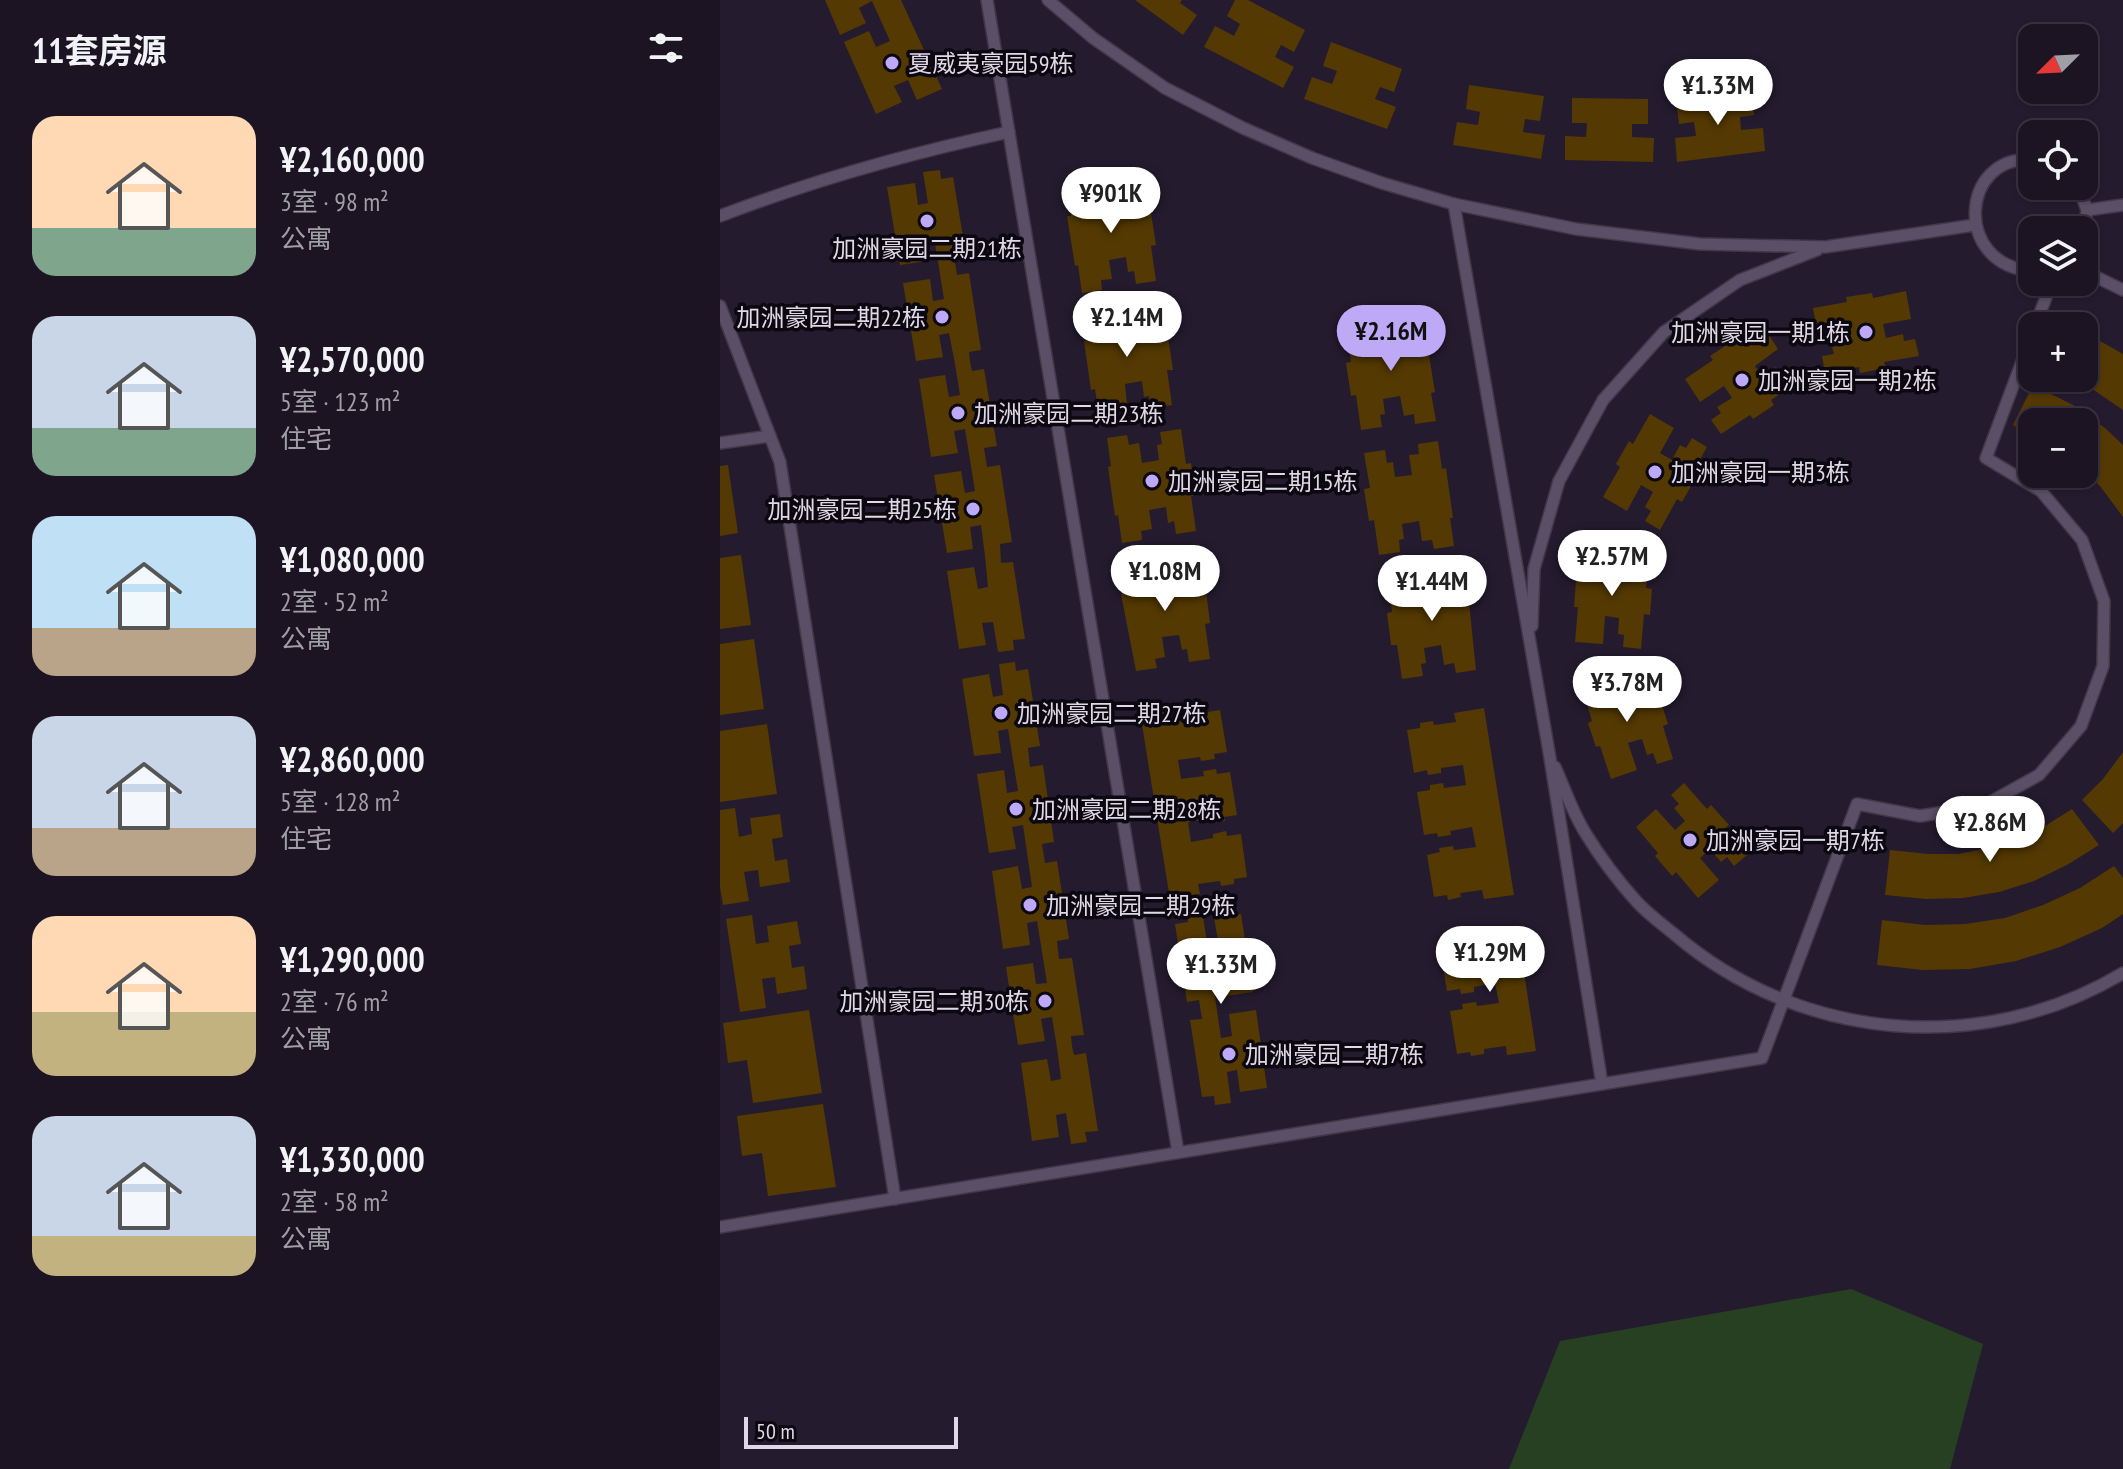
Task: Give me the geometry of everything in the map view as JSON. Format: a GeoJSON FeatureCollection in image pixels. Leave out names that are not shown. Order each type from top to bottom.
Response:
{"type":"FeatureCollection","features":[{"type":"Feature","properties":{"kind":"lane"},"geometry":{"type":"LineString","coordinates":[[987,0],[1178,1152]]}},
{"type":"Feature","properties":{"kind":"lane"},"geometry":{"type":"LineString","coordinates":[[1048,0],[1093,38],[1165,88],[1230,122],[1326,163],[1454,204],[1576,229],[1700,244],[1825,247],[1975,225]]}},
{"type":"Feature","properties":{"kind":"lane"},"geometry":{"type":"LineString","coordinates":[[720,216],[879,163],[1009,132]]}},
{"type":"Feature","properties":{"kind":"lane"},"geometry":{"type":"LineString","coordinates":[[2018,161],[2002,166],[1985,181],[1975,202],[1975,225],[1982,245],[1997,260],[2018,270]]}},
{"type":"Feature","properties":{"kind":"lane"},"geometry":{"type":"LineString","coordinates":[[2083,200],[2086,216]]}},
{"type":"Feature","properties":{"kind":"lane"},"geometry":{"type":"LineString","coordinates":[[1454,204],[1549,752],[1602,1084]]}},
{"type":"Feature","properties":{"kind":"lane"},"geometry":{"type":"LineString","coordinates":[[2087,210],[2123,205]]}},
{"type":"Feature","properties":{"kind":"lane"},"geometry":{"type":"LineString","coordinates":[[1531,651],[1534,569],[1559,481],[1603,400],[1664,332],[1740,280],[1825,247]]}},
{"type":"Feature","properties":{"kind":"lane"},"geometry":{"type":"LineString","coordinates":[[2098,278],[2123,290]]}},
{"type":"Feature","properties":{"kind":"lane"},"geometry":{"type":"LineString","coordinates":[[720,306],[783,477],[895,1199]]}},
{"type":"Feature","properties":{"kind":"lane"},"geometry":{"type":"LineString","coordinates":[[720,1227],[1762,1058],[1857,804],[1920,816],[1983,806],[2039,775],[2081,726],[2103,666],[2104,601],[2082,540],[2041,491],[1986,458],[2018,372]]}},
{"type":"Feature","properties":{"kind":"lane"},"geometry":{"type":"LineString","coordinates":[[720,443],[770,436]]}},
{"type":"Feature","properties":{"kind":"lane"},"geometry":{"type":"LineString","coordinates":[[1549,752],[1585,833],[1638,903],[1705,961],[1783,1002],[1840,1019],[1925,1029],[2009,1020],[2090,993],[2123,973]]}},
{"type":"Feature","properties":{"kind":"green space"},"geometry":{"type":"Polygon","coordinates":[[[1851,1289],[1983,1344],[1950,1469],[1509,1469],[1560,1341],[1851,1289]]]}},
{"type":"Feature","properties":{"kind":"building","name":"夏威夷豪园59栋"},"geometry":{"type":"Polygon","coordinates":[[[825,0],[901,0],[942,89],[917,100],[908,80],[894,86],[902,102],[876,114],[844,42],[869,31],[876,47],[890,41],[872,1],[859,8],[866,23],[840,35],[825,0]]]}},
{"type":"Feature","properties":{"kind":"building"},"geometry":{"type":"Polygon","coordinates":[[[1135,0],[1182,0],[1180,3],[1197,15],[1183,35],[1135,0]]]}},
{"type":"Feature","properties":{"kind":"building"},"geometry":{"type":"Polygon","coordinates":[[[1235,0],[1248,0],[1305,30],[1294,52],[1281,45],[1275,57],[1294,67],[1283,88],[1204,47],[1215,26],[1234,36],[1240,24],[1227,16],[1235,0]]]}},
{"type":"Feature","properties":{"kind":"building"},"geometry":{"type":"Polygon","coordinates":[[[1331,42],[1402,69],[1394,92],[1380,87],[1375,99],[1396,107],[1387,129],[1304,99],[1312,77],[1332,84],[1337,71],[1323,66],[1331,42]]]}},
{"type":"Feature","properties":{"kind":"building"},"geometry":{"type":"Polygon","coordinates":[[[1469,85],[1544,96],[1540,121],[1525,119],[1523,132],[1545,135],[1541,159],[1453,145],[1457,122],[1478,125],[1480,112],[1466,109],[1469,85]]]}},
{"type":"Feature","properties":{"kind":"building"},"geometry":{"type":"Polygon","coordinates":[[[1752,90],[1754,115],[1740,117],[1741,130],[1763,128],[1765,151],[1677,162],[1675,138],[1696,136],[1694,122],[1679,124],[1676,99],[1752,90]]]}},
{"type":"Feature","properties":{"kind":"building"},"geometry":{"type":"Polygon","coordinates":[[[1572,98],[1648,99],[1648,124],[1632,124],[1632,137],[1654,138],[1653,162],[1565,160],[1565,136],[1586,137],[1587,123],[1572,123],[1572,98]]]}},
{"type":"Feature","properties":{"kind":"building"},"geometry":{"type":"Polygon","coordinates":[[[940,170],[941,179],[953,177],[966,254],[954,256],[957,275],[969,273],[981,350],[969,352],[970,362],[972,371],[984,369],[997,446],[984,448],[987,467],[1000,465],[1012,542],[1000,544],[1001,563],[1013,562],[1025,639],[1013,640],[1014,650],[998,652],[993,622],[982,623],[986,645],[959,649],[947,571],[974,567],[978,589],[988,587],[981,525],[970,527],[973,549],[947,553],[934,475],[961,471],[965,493],[975,491],[965,429],[954,431],[958,453],[931,457],[919,379],[945,375],[949,397],[960,395],[955,364],[949,333],[939,335],[943,357],[916,361],[903,283],[930,279],[933,301],[944,299],[934,237],[923,239],[927,261],[900,265],[887,187],[915,183],[918,205],[928,203],[923,172],[940,170]]]}},
{"type":"Feature","properties":{"kind":"building"},"geometry":{"type":"Polygon","coordinates":[[[1141,179],[1146,213],[1151,213],[1156,245],[1151,246],[1156,281],[1136,284],[1134,271],[1128,272],[1126,257],[1109,260],[1112,279],[1101,280],[1102,290],[1082,293],[1067,216],[1071,216],[1067,188],[1087,185],[1088,194],[1099,193],[1102,213],[1119,210],[1117,195],[1122,194],[1120,182],[1141,179]]]}},
{"type":"Feature","properties":{"kind":"building","name":"加洲豪园一期1栋"},"geometry":{"type":"Polygon","coordinates":[[[1906,291],[1911,319],[1883,324],[1886,338],[1903,334],[1904,341],[1915,339],[1919,356],[1884,362],[1886,368],[1860,373],[1859,367],[1825,373],[1822,356],[1834,354],[1832,347],[1849,344],[1847,330],[1818,336],[1813,308],[1847,302],[1846,297],[1872,293],[1873,298],[1906,291]]]}},
{"type":"Feature","properties":{"kind":"building"},"geometry":{"type":"Polygon","coordinates":[[[1157,303],[1162,338],[1168,337],[1173,370],[1167,370],[1172,405],[1151,408],[1149,396],[1144,397],[1142,381],[1125,384],[1127,404],[1118,405],[1119,414],[1099,417],[1095,389],[1091,390],[1083,312],[1103,309],[1105,319],[1115,317],[1118,337],[1135,335],[1133,319],[1138,318],[1137,306],[1157,303]]]}},
{"type":"Feature","properties":{"kind":"building"},"geometry":{"type":"Polygon","coordinates":[[[1420,315],[1435,392],[1431,393],[1436,421],[1415,424],[1414,414],[1404,416],[1400,396],[1383,399],[1385,414],[1380,415],[1382,427],[1361,430],[1356,395],[1351,396],[1346,363],[1351,362],[1346,328],[1367,325],[1369,337],[1374,336],[1377,352],[1394,349],[1391,330],[1401,328],[1399,319],[1420,315]]]}},
{"type":"Feature","properties":{"kind":"building","name":"加洲豪园一期2栋"},"geometry":{"type":"Polygon","coordinates":[[[1763,326],[1778,349],[1755,366],[1762,377],[1776,367],[1780,373],[1790,366],[1800,381],[1771,400],[1774,405],[1753,419],[1750,415],[1721,434],[1711,420],[1721,413],[1717,407],[1732,398],[1724,386],[1700,402],[1685,379],[1713,360],[1710,356],[1731,342],[1734,346],[1763,326]]]}},
{"type":"Feature","properties":{"kind":"building"},"geometry":{"type":"Polygon","coordinates":[[[2098,340],[2123,354],[2123,410],[2097,392],[2098,340]]]}},
{"type":"Feature","properties":{"kind":"building"},"geometry":{"type":"Polygon","coordinates":[[[2030,392],[2047,392],[2077,408],[2022,408],[2030,392]]]}},
{"type":"Feature","properties":{"kind":"building","name":"加洲豪园一期3栋"},"geometry":{"type":"Polygon","coordinates":[[[1650,414],[1674,428],[1660,453],[1672,460],[1680,445],[1686,448],[1692,438],[1707,447],[1690,477],[1695,479],[1682,502],[1677,499],[1660,530],[1645,521],[1651,511],[1645,507],[1653,492],[1641,485],[1627,511],[1603,497],[1620,467],[1616,464],[1629,441],[1633,444],[1650,414]]]}},
{"type":"Feature","properties":{"kind":"building"},"geometry":{"type":"Polygon","coordinates":[[[2098,423],[2123,445],[2123,517],[2100,486],[2098,423]]]}},
{"type":"Feature","properties":{"kind":"building","name":"加洲豪园二期15栋"},"geometry":{"type":"Polygon","coordinates":[[[1181,429],[1186,464],[1191,463],[1196,495],[1191,496],[1196,531],[1176,534],[1174,521],[1168,523],[1166,507],[1149,510],[1152,529],[1141,531],[1142,540],[1122,543],[1108,467],[1111,466],[1107,438],[1127,435],[1129,445],[1139,443],[1142,463],[1159,460],[1157,445],[1162,444],[1160,432],[1181,429]]]}},
{"type":"Feature","properties":{"kind":"building"},"geometry":{"type":"Polygon","coordinates":[[[1438,441],[1442,469],[1446,468],[1454,546],[1434,549],[1432,540],[1422,541],[1419,521],[1402,524],[1404,539],[1399,540],[1400,552],[1379,555],[1374,520],[1369,521],[1364,489],[1370,488],[1364,453],[1385,450],[1387,463],[1393,462],[1395,477],[1412,475],[1409,455],[1419,454],[1418,444],[1438,441]]]}},
{"type":"Feature","properties":{"kind":"building"},"geometry":{"type":"Polygon","coordinates":[[[728,465],[738,533],[720,536],[720,466],[728,465]]]}},
{"type":"Feature","properties":{"kind":"building"},"geometry":{"type":"Polygon","coordinates":[[[1585,547],[1612,551],[1609,579],[1623,580],[1624,563],[1632,564],[1632,552],[1650,554],[1646,588],[1652,589],[1650,615],[1644,614],[1641,649],[1623,647],[1624,635],[1618,634],[1619,618],[1605,616],[1603,644],[1575,642],[1578,607],[1574,607],[1576,581],[1581,582],[1585,547]]]}},
{"type":"Feature","properties":{"kind":"building"},"geometry":{"type":"Polygon","coordinates":[[[741,555],[751,625],[720,629],[720,558],[741,555]]]}},
{"type":"Feature","properties":{"kind":"building"},"geometry":{"type":"Polygon","coordinates":[[[1195,556],[1200,591],[1206,591],[1210,623],[1205,624],[1210,659],[1189,662],[1187,649],[1182,650],[1179,635],[1162,637],[1165,657],[1155,659],[1157,668],[1136,671],[1121,594],[1125,594],[1121,566],[1141,563],[1142,573],[1152,571],[1156,591],[1173,588],[1171,573],[1176,572],[1174,559],[1195,556]]]}},
{"type":"Feature","properties":{"kind":"building"},"geometry":{"type":"Polygon","coordinates":[[[1461,565],[1465,593],[1468,593],[1476,670],[1456,673],[1454,663],[1444,665],[1441,645],[1424,648],[1426,663],[1421,664],[1423,676],[1402,679],[1397,645],[1391,645],[1387,613],[1392,612],[1387,577],[1407,574],[1409,586],[1415,586],[1417,601],[1434,598],[1431,579],[1442,578],[1440,568],[1461,565]]]}},
{"type":"Feature","properties":{"kind":"building"},"geometry":{"type":"Polygon","coordinates":[[[754,639],[764,709],[720,715],[720,644],[754,639]]]}},
{"type":"Feature","properties":{"kind":"building"},"geometry":{"type":"Polygon","coordinates":[[[1015,662],[1016,671],[1028,669],[1040,746],[1028,748],[1030,767],[1043,765],[1054,842],[1042,844],[1045,863],[1057,861],[1069,939],[1057,941],[1059,959],[1072,958],[1084,1035],[1071,1036],[1074,1055],[1086,1053],[1098,1131],[1085,1132],[1087,1142],[1071,1144],[1066,1113],[1056,1115],[1059,1137],[1032,1141],[1021,1063],[1047,1059],[1051,1081],[1061,1079],[1057,1048],[1052,1017],[1041,1019],[1045,1041],[1018,1045],[1006,967],[1033,963],[1036,984],[1047,983],[1037,921],[1027,923],[1030,945],[1003,949],[992,871],[1018,866],[1022,889],[1032,887],[1023,825],[1012,827],[1016,849],[989,853],[977,774],[1004,770],[1007,793],[1018,791],[1008,729],[998,731],[1001,753],[974,756],[962,679],[989,674],[993,697],[1003,695],[999,664],[1015,662]]]}},
{"type":"Feature","properties":{"kind":"building"},"geometry":{"type":"Polygon","coordinates":[[[1644,668],[1654,701],[1660,699],[1668,724],[1663,726],[1673,759],[1657,764],[1653,753],[1647,755],[1642,739],[1628,743],[1637,770],[1611,779],[1588,723],[1592,721],[1582,688],[1608,680],[1617,707],[1630,703],[1625,687],[1631,685],[1628,673],[1644,668]]]}},
{"type":"Feature","properties":{"kind":"building"},"geometry":{"type":"Polygon","coordinates":[[[1170,707],[1172,717],[1194,714],[1193,709],[1206,707],[1207,712],[1220,710],[1227,752],[1214,754],[1215,759],[1201,761],[1200,757],[1178,760],[1181,779],[1204,776],[1203,771],[1216,769],[1217,774],[1230,772],[1237,815],[1211,823],[1210,819],[1188,822],[1191,842],[1213,838],[1213,834],[1226,831],[1227,836],[1241,834],[1247,877],[1221,886],[1220,881],[1198,884],[1200,894],[1170,899],[1140,712],[1170,707]]]}},
{"type":"Feature","properties":{"kind":"building"},"geometry":{"type":"Polygon","coordinates":[[[1484,708],[1514,895],[1484,899],[1482,890],[1460,893],[1461,897],[1448,900],[1447,895],[1434,897],[1427,855],[1440,852],[1439,848],[1453,846],[1454,850],[1476,847],[1472,827],[1450,831],[1451,835],[1424,835],[1417,792],[1443,783],[1444,788],[1466,785],[1463,765],[1441,768],[1441,773],[1428,775],[1427,770],[1414,773],[1407,730],[1420,728],[1420,723],[1456,722],[1454,713],[1484,708]]]}},
{"type":"Feature","properties":{"kind":"building"},"geometry":{"type":"Polygon","coordinates":[[[767,724],[777,794],[720,802],[720,731],[767,724]]]}},
{"type":"Feature","properties":{"kind":"building"},"geometry":{"type":"Polygon","coordinates":[[[2123,752],[2123,823],[2113,833],[2082,800],[2123,752]]]}},
{"type":"Feature","properties":{"kind":"building","name":"加洲豪园一期7栋"},"geometry":{"type":"Polygon","coordinates":[[[1684,783],[1707,809],[1711,805],[1729,825],[1724,829],[1747,855],[1734,866],[1727,857],[1721,862],[1710,849],[1700,858],[1719,880],[1698,898],[1676,872],[1672,876],[1636,827],[1656,809],[1675,830],[1685,821],[1674,808],[1679,804],[1671,795],[1684,783]]]}},
{"type":"Feature","properties":{"kind":"building"},"geometry":{"type":"Polygon","coordinates":[[[735,808],[739,837],[752,834],[750,818],[780,814],[783,837],[772,839],[775,861],[787,859],[790,882],[760,887],[758,870],[744,872],[749,901],[723,905],[720,887],[720,810],[735,808]]]}},
{"type":"Feature","properties":{"kind":"building"},"geometry":{"type":"Polygon","coordinates":[[[2072,809],[2099,845],[2034,881],[1999,892],[1963,898],[1926,899],[1885,895],[1890,850],[1958,854],[1988,848],[2018,839],[2072,809]]]}},
{"type":"Feature","properties":{"kind":"building"},"geometry":{"type":"Polygon","coordinates":[[[2114,866],[2123,878],[2123,914],[2102,928],[2060,947],[2016,961],[1970,969],[1923,970],[1877,965],[1882,920],[1925,925],[1965,924],[2005,918],[2080,888],[2114,866]]]}},
{"type":"Feature","properties":{"kind":"building"},"geometry":{"type":"Polygon","coordinates":[[[1202,911],[1207,942],[1218,940],[1214,918],[1241,914],[1253,992],[1226,996],[1223,974],[1212,976],[1221,1038],[1232,1036],[1229,1014],[1256,1010],[1267,1088],[1240,1092],[1237,1070],[1227,1072],[1231,1103],[1215,1105],[1214,1096],[1202,1097],[1190,1020],[1202,1019],[1199,1000],[1187,1002],[1175,924],[1188,922],[1187,913],[1202,911]]]}},
{"type":"Feature","properties":{"kind":"building"},"geometry":{"type":"Polygon","coordinates":[[[752,915],[756,944],[769,942],[767,926],[797,921],[801,944],[789,946],[792,968],[804,966],[807,989],[777,994],[775,977],[762,979],[766,1008],[740,1012],[726,919],[752,915]]]}},
{"type":"Feature","properties":{"kind":"building"},"geometry":{"type":"Polygon","coordinates":[[[1517,926],[1536,1051],[1507,1055],[1506,1046],[1484,1049],[1484,1054],[1457,1054],[1450,1011],[1463,1009],[1462,1004],[1476,1002],[1477,1006],[1499,1003],[1495,983],[1474,987],[1474,992],[1461,994],[1460,989],[1447,991],[1440,948],[1453,946],[1452,942],[1466,940],[1467,944],[1488,941],[1487,931],[1517,926]]]}},
{"type":"Feature","properties":{"kind":"building"},"geometry":{"type":"Polygon","coordinates":[[[809,1010],[822,1093],[753,1103],[747,1060],[728,1063],[723,1023],[809,1010]]]}},
{"type":"Feature","properties":{"kind":"building"},"geometry":{"type":"Polygon","coordinates":[[[823,1104],[836,1187],[768,1196],[762,1153],[742,1156],[737,1116],[823,1104]]]}},
{"type":"Feature","properties":{"kind":"place","name":"夏威夷豪园59栋"},"geometry":{"type":"Point","coordinates":[892,63]}},
{"type":"Feature","properties":{"kind":"place","name":"加洲豪园二期21栋"},"geometry":{"type":"Point","coordinates":[927,221]}},
{"type":"Feature","properties":{"kind":"place","name":"加洲豪园二期22栋"},"geometry":{"type":"Point","coordinates":[942,317]}},
{"type":"Feature","properties":{"kind":"place","name":"加洲豪园一期1栋"},"geometry":{"type":"Point","coordinates":[1866,332]}},
{"type":"Feature","properties":{"kind":"place","name":"加洲豪园一期2栋"},"geometry":{"type":"Point","coordinates":[1742,380]}},
{"type":"Feature","properties":{"kind":"place","name":"加洲豪园二期23栋"},"geometry":{"type":"Point","coordinates":[958,413]}},
{"type":"Feature","properties":{"kind":"place","name":"加洲豪园一期3栋"},"geometry":{"type":"Point","coordinates":[1655,472]}},
{"type":"Feature","properties":{"kind":"place","name":"加洲豪园二期15栋"},"geometry":{"type":"Point","coordinates":[1152,481]}},
{"type":"Feature","properties":{"kind":"place","name":"加洲豪园二期25栋"},"geometry":{"type":"Point","coordinates":[973,509]}},
{"type":"Feature","properties":{"kind":"place","name":"加洲豪园二期27栋"},"geometry":{"type":"Point","coordinates":[1001,713]}},
{"type":"Feature","properties":{"kind":"place","name":"加洲豪园二期28栋"},"geometry":{"type":"Point","coordinates":[1016,809]}},
{"type":"Feature","properties":{"kind":"place","name":"加洲豪园一期7栋"},"geometry":{"type":"Point","coordinates":[1690,840]}},
{"type":"Feature","properties":{"kind":"place","name":"加洲豪园二期29栋"},"geometry":{"type":"Point","coordinates":[1030,905]}},
{"type":"Feature","properties":{"kind":"place","name":"加洲豪园二期30栋"},"geometry":{"type":"Point","coordinates":[1045,1001]}},
{"type":"Feature","properties":{"kind":"place","name":"加洲豪园二期7栋"},"geometry":{"type":"Point","coordinates":[1229,1054]}}]}
